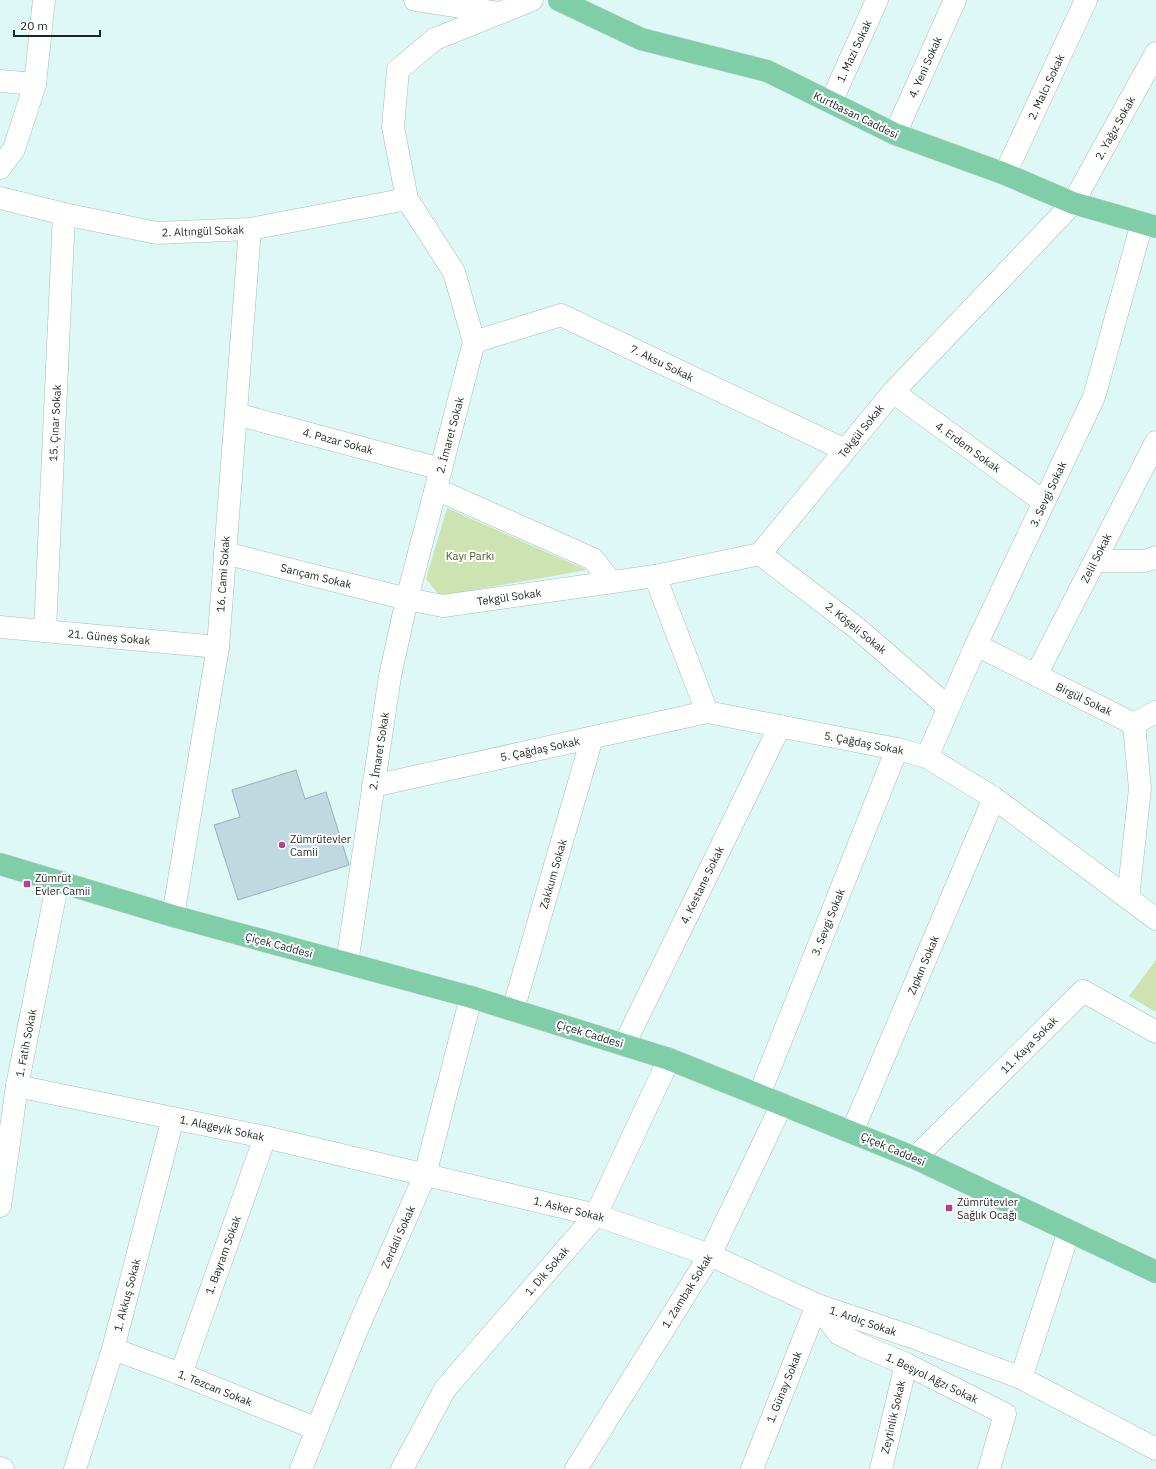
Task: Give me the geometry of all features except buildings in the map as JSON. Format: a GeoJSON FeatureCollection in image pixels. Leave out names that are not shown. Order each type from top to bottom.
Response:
{"type":"FeatureCollection","features":[{"type":"Feature","properties":{"kind":"main road","name":"Kurtbasan Caddesi"},"geometry":{"type":"LineString","coordinates":[[559,0],[641,39],[767,71],[895,134],[1005,174],[1073,203],[1149,225]]}},
{"type":"Feature","properties":{"kind":"main road","name":"Çiçek Caddesi"},"geometry":{"type":"LineString","coordinates":[[0,864],[58,880],[173,916],[471,997],[669,1059],[915,1158],[1156,1272]]}},
{"type":"Feature","properties":{"kind":"street"},"geometry":{"type":"LineString","coordinates":[[0,168],[14,149],[35,84],[44,0]]}},
{"type":"Feature","properties":{"kind":"street"},"geometry":{"type":"LineString","coordinates":[[415,0],[500,13]]}},
{"type":"Feature","properties":{"kind":"street"},"geometry":{"type":"LineString","coordinates":[[474,342],[454,272],[407,199],[393,127],[398,70],[435,39],[532,0]]}},
{"type":"Feature","properties":{"kind":"street","name":"4. Yeni Sokak"},"geometry":{"type":"LineString","coordinates":[[895,134],[955,0]]}},
{"type":"Feature","properties":{"kind":"street","name":"2. Malcı Sokak"},"geometry":{"type":"LineString","coordinates":[[1005,174],[1086,0]]}},
{"type":"Feature","properties":{"kind":"street","name":"1. Mazi Sokak"},"geometry":{"type":"LineString","coordinates":[[830,102],[870,3]]}},
{"type":"Feature","properties":{"kind":"street","name":"2. Yağız Sokak"},"geometry":{"type":"LineString","coordinates":[[1073,203],[1156,53]]}},
{"type":"Feature","properties":{"kind":"street"},"geometry":{"type":"LineString","coordinates":[[0,81],[35,84]]}},
{"type":"Feature","properties":{"kind":"street","name":"2. Altıngül Sokak"},"geometry":{"type":"LineString","coordinates":[[0,198],[64,214],[157,233],[250,229],[407,199]]}},
{"type":"Feature","properties":{"kind":"street","name":"Tekgül Sokak"},"geometry":{"type":"LineString","coordinates":[[407,599],[443,606],[655,576],[760,554],[893,392],[1073,203]]}},
{"type":"Feature","properties":{"kind":"street","name":"15. Çınar Sokak"},"geometry":{"type":"LineString","coordinates":[[45,631],[64,214]]}},
{"type":"Feature","properties":{"kind":"street","name":"3. Sevgi Sokak"},"geometry":{"type":"LineString","coordinates":[[927,757],[976,645],[1094,397],[1149,225]]}},
{"type":"Feature","properties":{"kind":"street","name":"16. Cami Sokak"},"geometry":{"type":"LineString","coordinates":[[173,916],[218,647],[250,229]]}},
{"type":"Feature","properties":{"kind":"street","name":"7. Aksu Sokak"},"geometry":{"type":"LineString","coordinates":[[474,342],[561,315],[845,450]]}},
{"type":"Feature","properties":{"kind":"street","name":"2. İmaret Sokak"},"geometry":{"type":"LineString","coordinates":[[347,963],[390,676],[407,599],[474,342]]}},
{"type":"Feature","properties":{"kind":"street","name":"4. Erdem Sokak"},"geometry":{"type":"LineString","coordinates":[[893,392],[1044,502]]}},
{"type":"Feature","properties":{"kind":"street","name":"4. Pazar Sokak"},"geometry":{"type":"LineString","coordinates":[[236,414],[438,479]]}},
{"type":"Feature","properties":{"kind":"street","name":"Zelil Sokak"},"geometry":{"type":"LineString","coordinates":[[1036,675],[1156,442]]}},
{"type":"Feature","properties":{"kind":"street"},"geometry":{"type":"LineString","coordinates":[[438,479],[593,559],[611,582]]}},
{"type":"Feature","properties":{"kind":"street","name":"Sarıçam Sokak"},"geometry":{"type":"LineString","coordinates":[[225,553],[407,599]]}},
{"type":"Feature","properties":{"kind":"street","name":"2. Köşeli Sokak"},"geometry":{"type":"LineString","coordinates":[[760,554],[858,629],[948,707]]}},
{"type":"Feature","properties":{"kind":"street"},"geometry":{"type":"LineString","coordinates":[[1095,561],[1145,561],[1156,557]]}},
{"type":"Feature","properties":{"kind":"street"},"geometry":{"type":"LineString","coordinates":[[655,576],[707,712]]}},
{"type":"Feature","properties":{"kind":"street","name":"21. Güneş Sokak"},"geometry":{"type":"LineString","coordinates":[[0,627],[218,647]]}},
{"type":"Feature","properties":{"kind":"street","name":"Birgül Sokak"},"geometry":{"type":"LineString","coordinates":[[976,645],[1134,724]]}},
{"type":"Feature","properties":{"kind":"street","name":"5. Çağdaş Sokak"},"geometry":{"type":"LineString","coordinates":[[373,786],[707,712],[897,749],[927,757]]}},
{"type":"Feature","properties":{"kind":"street"},"geometry":{"type":"LineString","coordinates":[[1128,898],[1148,790],[1134,724],[1156,712]]}},
{"type":"Feature","properties":{"kind":"street","name":"4. Kestane Sokak"},"geometry":{"type":"LineString","coordinates":[[624,1045],[780,726]]}},
{"type":"Feature","properties":{"kind":"street","name":"Zakkum Sokak"},"geometry":{"type":"LineString","coordinates":[[513,1010],[592,738]]}},
{"type":"Feature","properties":{"kind":"street","name":"3. Sevgi Sokak"},"geometry":{"type":"LineString","coordinates":[[759,1095],[897,749]]}},
{"type":"Feature","properties":{"kind":"street"},"geometry":{"type":"LineString","coordinates":[[927,757],[994,798],[1156,919]]}},
{"type":"Feature","properties":{"kind":"street","name":"Zıpkın Sokak"},"geometry":{"type":"LineString","coordinates":[[852,1132],[994,798]]}},
{"type":"Feature","properties":{"kind":"street","name":"1. Fatih Sokak"},"geometry":{"type":"LineString","coordinates":[[0,1206],[17,1086],[58,880]]}},
{"type":"Feature","properties":{"kind":"street","name":"11. Kaya Sokak"},"geometry":{"type":"LineString","coordinates":[[915,1158],[1083,991],[1156,1032]]}},
{"type":"Feature","properties":{"kind":"street","name":"Zerdali Sokak"},"geometry":{"type":"LineString","coordinates":[[301,1469],[356,1332],[425,1174],[471,997]]}},
{"type":"Feature","properties":{"kind":"street","name":"1. Dik Sokak"},"geometry":{"type":"LineString","coordinates":[[402,1469],[445,1389],[596,1215],[669,1059]]}},
{"type":"Feature","properties":{"kind":"street","name":"1. Alageyik Sokak"},"geometry":{"type":"LineString","coordinates":[[17,1086],[265,1137],[425,1174]]}},
{"type":"Feature","properties":{"kind":"street","name":"1. Zambak Sokak"},"geometry":{"type":"LineString","coordinates":[[576,1469],[710,1255],[782,1104]]}},
{"type":"Feature","properties":{"kind":"street","name":"1. Akkuş Sokak"},"geometry":{"type":"LineString","coordinates":[[75,1469],[113,1349],[173,1118]]}},
{"type":"Feature","properties":{"kind":"street","name":"1. Bayram Sokak"},"geometry":{"type":"LineString","coordinates":[[180,1374],[265,1137]]}},
{"type":"Feature","properties":{"kind":"street","name":"1. Asker Sokak"},"geometry":{"type":"LineString","coordinates":[[425,1174],[596,1215],[710,1255]]}},
{"type":"Feature","properties":{"kind":"street"},"geometry":{"type":"LineString","coordinates":[[1021,1378],[1069,1231]]}},
{"type":"Feature","properties":{"kind":"street","name":"1. Ardıç Sokak"},"geometry":{"type":"LineString","coordinates":[[710,1255],[817,1305],[915,1338],[1021,1378],[1156,1449]]}},
{"type":"Feature","properties":{"kind":"street","name":"1. Beşyol Ağzı Sokak"},"geometry":{"type":"LineString","coordinates":[[817,1305],[839,1334],[906,1364],[1005,1414],[989,1469]]}},
{"type":"Feature","properties":{"kind":"street","name":"1. Günay Sokak"},"geometry":{"type":"LineString","coordinates":[[752,1469],[817,1305]]}},
{"type":"Feature","properties":{"kind":"street","name":"1. Tezcan Sokak"},"geometry":{"type":"LineString","coordinates":[[113,1349],[317,1429]]}},
{"type":"Feature","properties":{"kind":"street","name":"Zeytinlik Sokak"},"geometry":{"type":"LineString","coordinates":[[881,1469],[906,1364]]}},
{"type":"Feature","properties":{"kind":"street"},"geometry":{"type":"LineString","coordinates":[[0,1468],[4,1469]]}},
{"type":"Feature","properties":{"kind":"green space","name":"Kayı Parkı"},"geometry":{"type":"Polygon","coordinates":[[[447,508],[587,570],[440,596],[426,579],[447,508]]]}},
{"type":"Feature","properties":{"kind":"green space"},"geometry":{"type":"Polygon","coordinates":[[[1156,960],[1156,1012],[1129,996],[1156,960]]]}},
{"type":"Feature","properties":{"kind":"place","name":"Zümrütevler Camii"},"geometry":{"type":"Point","coordinates":[282,845]}},
{"type":"Feature","properties":{"kind":"place","name":"Zümrüt Evler Camii"},"geometry":{"type":"Point","coordinates":[27,884]}},
{"type":"Feature","properties":{"kind":"place","name":"Zümrütevler Sağlık Ocağı"},"geometry":{"type":"Point","coordinates":[949,1208]}}]}
